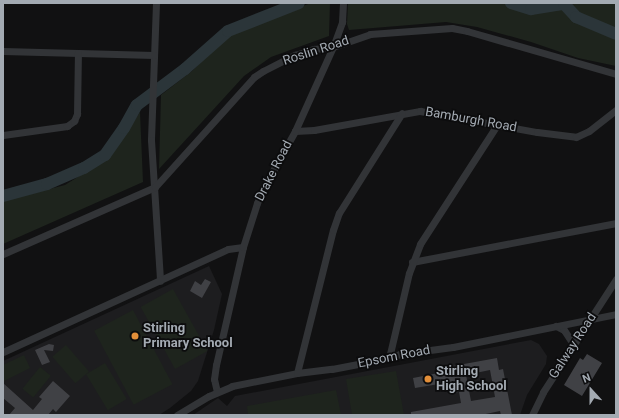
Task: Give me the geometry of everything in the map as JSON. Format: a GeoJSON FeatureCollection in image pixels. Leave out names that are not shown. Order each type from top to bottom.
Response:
{"type":"FeatureCollection","features":[{"type":"Feature","properties":{"kind":"street"},"geometry":{"type":"LineString","coordinates":[[156,3],[151,140],[160,281]]}},
{"type":"Feature","properties":{"kind":"street","name":"Drake Road"},"geometry":{"type":"LineString","coordinates":[[217,392],[214,379],[216,365],[243,247],[260,195],[295,131],[333,47],[342,22],[343,3]]}},
{"type":"Feature","properties":{"kind":"street","name":"Roslin Road"},"geometry":{"type":"LineString","coordinates":[[3,254],[155,187],[254,77],[295,55],[314,49],[333,47],[370,34],[452,28],[616,74]]}},
{"type":"Feature","properties":{"kind":"street"},"geometry":{"type":"LineString","coordinates":[[3,51],[154,55]]}},
{"type":"Feature","properties":{"kind":"street"},"geometry":{"type":"LineString","coordinates":[[3,135],[67,126],[74,121],[77,114],[78,53]]}},
{"type":"Feature","properties":{"kind":"street","name":"Bamburgh Road"},"geometry":{"type":"LineString","coordinates":[[295,131],[314,130],[402,113],[420,111],[576,137],[590,131],[616,110]]}},
{"type":"Feature","properties":{"kind":"street"},"geometry":{"type":"LineString","coordinates":[[298,373],[333,230],[339,213],[394,128],[402,113]]}},
{"type":"Feature","properties":{"kind":"street"},"geometry":{"type":"LineString","coordinates":[[389,358],[412,262],[428,229],[497,125]]}},
{"type":"Feature","properties":{"kind":"street"},"geometry":{"type":"LineString","coordinates":[[412,262],[616,223]]}},
{"type":"Feature","properties":{"kind":"street"},"geometry":{"type":"LineString","coordinates":[[3,352],[228,249],[243,247]]}},
{"type":"Feature","properties":{"kind":"street","name":"Galway Road"},"geometry":{"type":"LineString","coordinates":[[532,415],[543,392],[616,278]]}},
{"type":"Feature","properties":{"kind":"street","name":"Epsom Road"},"geometry":{"type":"LineString","coordinates":[[177,415],[217,392],[232,386],[298,373],[332,369],[389,358],[400,354],[453,347],[616,314]]}},
{"type":"Feature","properties":{"kind":"street"},"geometry":{"type":"LineString","coordinates":[[556,326],[564,330],[573,344]]}},
{"type":"Feature","properties":{"kind":"shaded area"},"geometry":{"type":"Polygon","coordinates":[[[311,3],[330,3],[329,36],[271,57],[244,76],[159,169],[161,95],[192,71],[233,31],[311,3]]]}},
{"type":"Feature","properties":{"kind":"shaded area"},"geometry":{"type":"Polygon","coordinates":[[[348,3],[616,3],[616,66],[578,58],[531,42],[477,27],[446,22],[349,30],[347,24],[348,3]]]}},
{"type":"Feature","properties":{"kind":"shaded area"},"geometry":{"type":"Polygon","coordinates":[[[140,112],[143,182],[3,244],[3,201],[65,185],[111,156],[140,112]]]}},
{"type":"Feature","properties":{"kind":"shaded area","name":"Stirling Primary School"},"geometry":{"type":"Polygon","coordinates":[[[209,266],[222,294],[214,330],[198,381],[191,391],[170,408],[159,415],[3,415],[3,361],[209,266]]]}},
{"type":"Feature","properties":{"kind":"shaded area"},"geometry":{"type":"Polygon","coordinates":[[[173,289],[207,351],[175,369],[141,307],[173,289]]]}},
{"type":"Feature","properties":{"kind":"shaded area"},"geometry":{"type":"Polygon","coordinates":[[[133,310],[172,384],[134,405],[94,331],[133,310]]]}},
{"type":"Feature","properties":{"kind":"shaded area","name":"Stirling High School"},"geometry":{"type":"Polygon","coordinates":[[[531,340],[539,344],[547,356],[546,364],[527,395],[520,415],[193,415],[218,398],[227,406],[235,396],[531,340]]]}},
{"type":"Feature","properties":{"kind":"shaded area"},"geometry":{"type":"Polygon","coordinates":[[[66,345],[89,371],[75,383],[52,357],[66,345]]]}},
{"type":"Feature","properties":{"kind":"shaded area"},"geometry":{"type":"Polygon","coordinates":[[[24,355],[30,368],[4,381],[3,365],[24,355]]]}},
{"type":"Feature","properties":{"kind":"shaded area"},"geometry":{"type":"Polygon","coordinates":[[[105,363],[127,399],[108,410],[86,374],[105,363]]]}},
{"type":"Feature","properties":{"kind":"shaded area"},"geometry":{"type":"Polygon","coordinates":[[[40,367],[51,376],[33,398],[22,389],[40,367]]]}},
{"type":"Feature","properties":{"kind":"shaded area"},"geometry":{"type":"Polygon","coordinates":[[[396,371],[404,415],[352,415],[346,379],[396,371]]]}},
{"type":"Feature","properties":{"kind":"shaded area"},"geometry":{"type":"Polygon","coordinates":[[[336,390],[341,415],[248,415],[247,406],[336,390]]]}},
{"type":"Feature","properties":{"kind":"building"},"geometry":{"type":"Polygon","coordinates":[[[205,279],[211,282],[202,298],[190,291],[195,281],[201,285],[205,279]]]}},
{"type":"Feature","properties":{"kind":"building"},"geometry":{"type":"Polygon","coordinates":[[[49,344],[54,345],[53,351],[44,350],[50,362],[42,365],[35,350],[49,344]]]}},
{"type":"Feature","properties":{"kind":"building"},"geometry":{"type":"Polygon","coordinates":[[[587,354],[602,363],[582,396],[564,385],[580,358],[583,360],[587,354]]]}},
{"type":"Feature","properties":{"kind":"building"},"geometry":{"type":"Polygon","coordinates":[[[497,358],[499,370],[503,369],[512,415],[501,415],[500,411],[481,415],[411,415],[411,412],[461,403],[459,392],[453,393],[451,382],[415,388],[413,378],[454,370],[453,366],[497,358]],[[490,370],[466,375],[471,401],[495,397],[490,370]]]}},
{"type":"Feature","properties":{"kind":"building"},"geometry":{"type":"Polygon","coordinates":[[[53,381],[70,396],[56,412],[53,409],[48,415],[9,415],[15,408],[3,398],[3,383],[33,410],[42,399],[39,397],[53,381]]]}},
{"type":"Feature","properties":{"kind":"waterway"},"geometry":{"type":"LineString","coordinates":[[3,196],[47,184],[84,168],[105,155],[124,128],[137,105],[185,69],[228,31],[299,3]]}},
{"type":"Feature","properties":{"kind":"waterway"},"geometry":{"type":"LineString","coordinates":[[511,3],[531,9],[564,4],[576,17],[616,34]]}},
{"type":"Feature","properties":{"kind":"place","name":"Stirling Primary School"},"geometry":{"type":"Point","coordinates":[135,336]}},
{"type":"Feature","properties":{"kind":"place","name":"Stirling High School"},"geometry":{"type":"Point","coordinates":[428,379]}}]}
